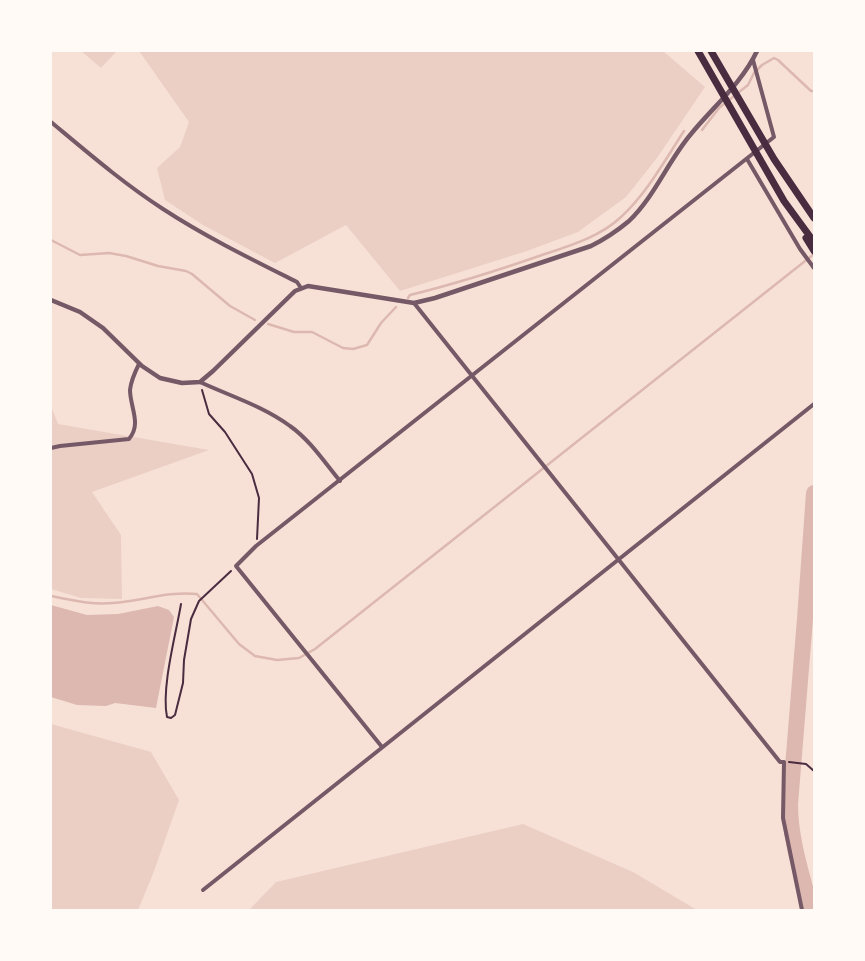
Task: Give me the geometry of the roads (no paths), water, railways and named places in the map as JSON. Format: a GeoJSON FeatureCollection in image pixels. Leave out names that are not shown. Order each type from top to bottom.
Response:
{"type":"FeatureCollection","features":[{"type":"Feature","properties":{"kind":"highway"},"geometry":{"type":"LineString","coordinates":[[698,51],[814,251]]}},
{"type":"Feature","properties":{"kind":"highway"},"geometry":{"type":"LineString","coordinates":[[711,51],[774,159],[814,218]]}},
{"type":"Feature","properties":{"kind":"highway"},"geometry":{"type":"LineString","coordinates":[[784,201],[814,242]]}},
{"type":"Feature","properties":{"kind":"street"},"geometry":{"type":"LineString","coordinates":[[200,382],[295,291],[301,288],[308,286],[414,303],[435,298],[582,249],[610,235],[630,220],[646,200],[689,136],[754,62],[757,51]]}},
{"type":"Feature","properties":{"kind":"street"},"geometry":{"type":"LineString","coordinates":[[382,747],[236,566],[256,546],[774,137],[754,62]]}},
{"type":"Feature","properties":{"kind":"street"},"geometry":{"type":"LineString","coordinates":[[51,122],[161,208],[212,239],[297,282],[301,288]]}},
{"type":"Feature","properties":{"kind":"street"},"geometry":{"type":"LineString","coordinates":[[747,159],[814,268]]}},
{"type":"Feature","properties":{"kind":"street"},"geometry":{"type":"LineString","coordinates":[[51,300],[80,312],[102,328],[139,364],[160,378],[182,383],[200,382],[261,408],[292,427],[340,481]]}},
{"type":"Feature","properties":{"kind":"street"},"geometry":{"type":"LineString","coordinates":[[414,303],[780,762],[784,762],[783,818],[802,910]]}},
{"type":"Feature","properties":{"kind":"street"},"geometry":{"type":"LineString","coordinates":[[51,448],[129,439],[135,427],[135,412],[130,391],[132,379],[139,364]]}},
{"type":"Feature","properties":{"kind":"street"},"geometry":{"type":"LineString","coordinates":[[203,890],[814,404]]}},
{"type":"Feature","properties":{"kind":"waterway"},"geometry":{"type":"LineString","coordinates":[[702,130],[719,108],[748,85],[754,73],[762,65],[774,58],[811,91],[814,91]]}},
{"type":"Feature","properties":{"kind":"waterway"},"geometry":{"type":"LineString","coordinates":[[408,298],[410,295],[477,276],[563,248],[604,230],[621,217],[639,198],[684,131]]}},
{"type":"Feature","properties":{"kind":"waterway"},"geometry":{"type":"LineString","coordinates":[[51,240],[80,255],[109,253],[158,266],[186,271],[230,306],[255,320]]}},
{"type":"Feature","properties":{"kind":"waterway"},"geometry":{"type":"LineString","coordinates":[[51,596],[82,602],[105,603],[165,595],[197,594],[239,644],[255,656],[277,660],[299,658],[315,649],[814,254]]}},
{"type":"Feature","properties":{"kind":"waterway"},"geometry":{"type":"LineString","coordinates":[[268,324],[294,332],[312,332],[343,348],[353,349],[367,345],[381,323],[396,307]]}},
{"type":"Feature","properties":{"kind":"waterway"},"geometry":{"type":"LineString","coordinates":[[811,910],[794,844],[790,804],[814,493]]}}]}
